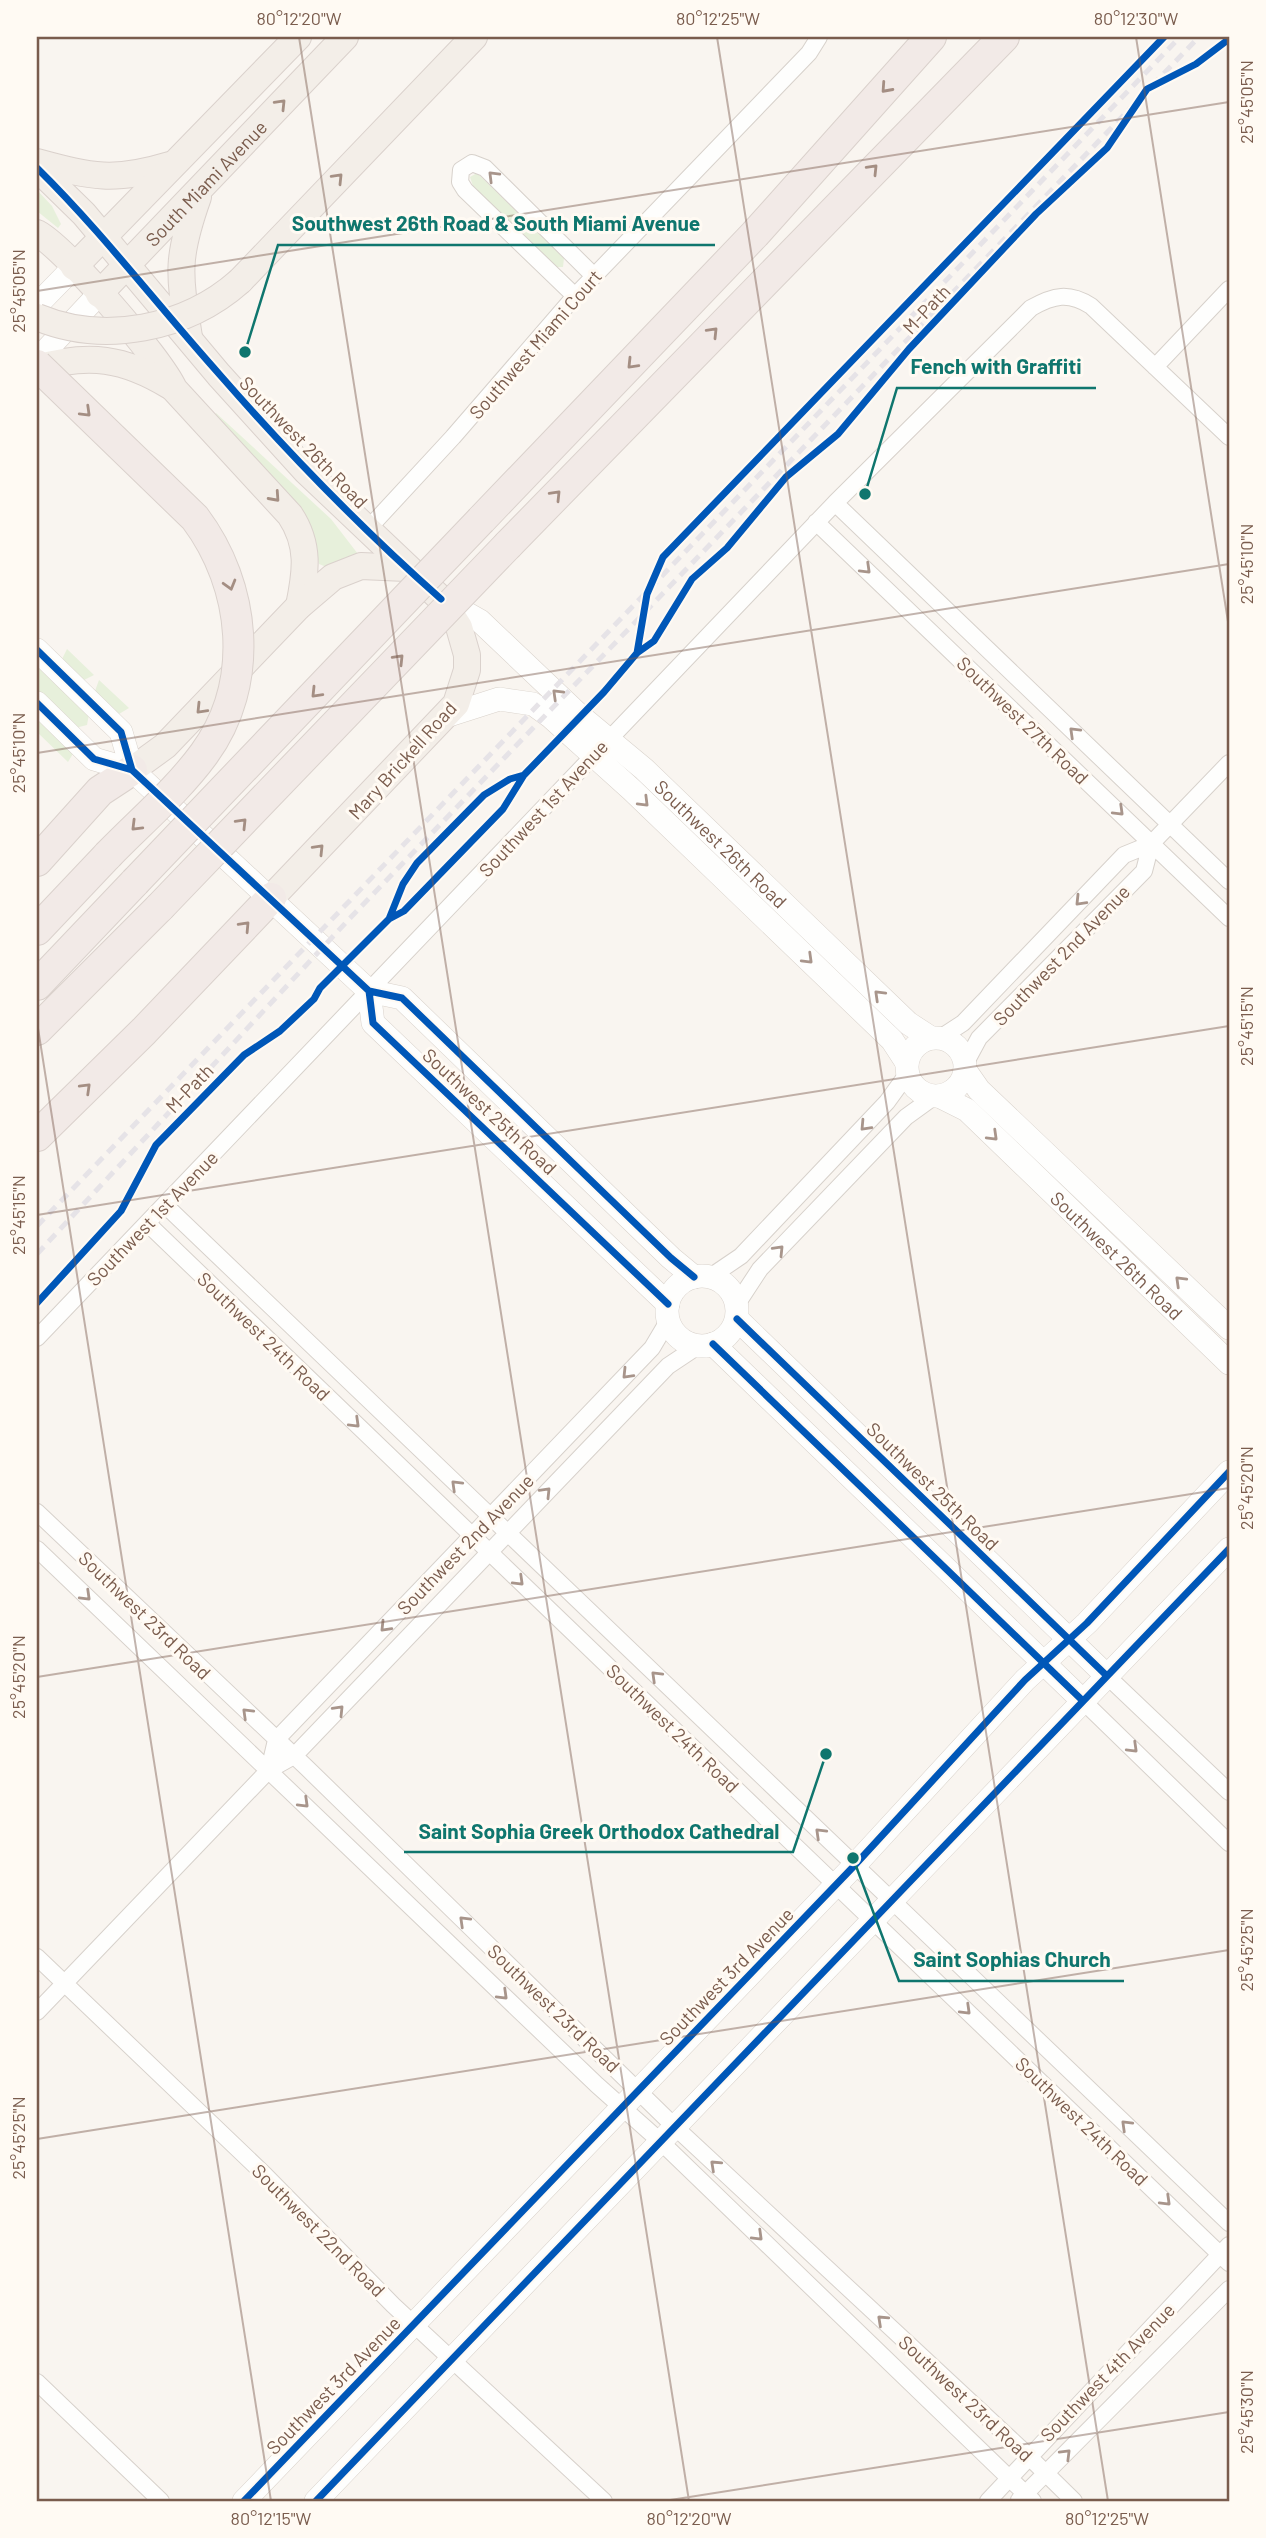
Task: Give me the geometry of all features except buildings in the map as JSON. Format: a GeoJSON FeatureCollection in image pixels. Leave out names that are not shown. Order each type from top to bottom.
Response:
{"type":"FeatureCollection","features":[{"type":"Feature","properties":{"kind":"highway"},"geometry":{"type":"LineString","coordinates":[[37,985],[746,243],[931,37]]}},
{"type":"Feature","properties":{"kind":"highway"},"geometry":{"type":"LineString","coordinates":[[37,1030],[160,907],[508,545],[1004,37]]}},
{"type":"Feature","properties":{"kind":"highway"},"geometry":{"type":"LineString","coordinates":[[37,367],[195,519],[213,544],[226,571],[237,618],[239,650],[236,678],[212,742],[185,776],[37,930]]}},
{"type":"Feature","properties":{"kind":"highway"},"geometry":{"type":"LineString","coordinates":[[37,861],[100,791],[132,770]]}},
{"type":"Feature","properties":{"kind":"highway"},"geometry":{"type":"LineString","coordinates":[[37,1136],[144,1031],[271,898]]}},
{"type":"Feature","properties":{"kind":"main road","name":"South Miami Avenue"},"geometry":{"type":"LineString","coordinates":[[37,305],[298,37]]}},
{"type":"Feature","properties":{"kind":"main road","name":"South Miami Avenue"},"geometry":{"type":"LineString","coordinates":[[37,360],[345,37]]}},
{"type":"Feature","properties":{"kind":"main road"},"geometry":{"type":"LineString","coordinates":[[37,317],[88,330],[143,327],[195,311],[240,281],[474,37]]}},
{"type":"Feature","properties":{"kind":"main road"},"geometry":{"type":"LineString","coordinates":[[37,162],[110,178],[137,175],[176,163]]}},
{"type":"Feature","properties":{"kind":"main road","name":"Southwest 26th Road"},"geometry":{"type":"LineString","coordinates":[[37,168],[104,237],[190,341],[306,471],[440,599],[480,621],[579,715],[601,747],[892,1040],[908,1068]]}},
{"type":"Feature","properties":{"kind":"main road"},"geometry":{"type":"LineString","coordinates":[[190,341],[180,283],[180,256],[201,189]]}},
{"type":"Feature","properties":{"kind":"main road"},"geometry":{"type":"LineString","coordinates":[[37,233],[74,267],[166,370],[174,389]]}},
{"type":"Feature","properties":{"kind":"main road"},"geometry":{"type":"LineString","coordinates":[[37,367],[81,360],[121,362],[144,370],[174,389],[278,501],[299,529],[306,566],[299,606]]}},
{"type":"Feature","properties":{"kind":"main road"},"geometry":{"type":"LineString","coordinates":[[132,770],[165,746],[299,606],[333,577],[351,569],[385,565],[406,568]]}},
{"type":"Feature","properties":{"kind":"main road","name":"Mary Brickell Road"},"geometry":{"type":"LineString","coordinates":[[271,898],[449,715],[463,690],[467,655],[459,627],[440,599]]}},
{"type":"Feature","properties":{"kind":"main road"},"geometry":{"type":"LineString","coordinates":[[37,650],[121,732],[132,770]]}},
{"type":"Feature","properties":{"kind":"main road","name":"Southwest 26th Road"},"geometry":{"type":"LineString","coordinates":[[449,715],[499,699],[533,704],[601,747],[644,769],[908,1023],[936,1038]]}},
{"type":"Feature","properties":{"kind":"main road"},"geometry":{"type":"LineString","coordinates":[[37,703],[94,759],[132,770],[369,991]]}},
{"type":"Feature","properties":{"kind":"main road","name":"Southwest 25th Road"},"geometry":{"type":"LineString","coordinates":[[668,1312],[373,1023],[369,991],[402,998],[702,1277]]}},
{"type":"Feature","properties":{"kind":"main road"},"geometry":{"type":"LineString","coordinates":[[936,1038],[955,1045],[965,1067],[954,1090],[937,1096],[917,1089],[908,1068],[913,1049],[936,1038]]}},
{"type":"Feature","properties":{"kind":"main road","name":"Southwest 26th Road"},"geometry":{"type":"LineString","coordinates":[[965,1067],[979,1090],[1229,1328]]}},
{"type":"Feature","properties":{"kind":"main road","name":"Southwest 26th Road"},"geometry":{"type":"LineString","coordinates":[[937,1096],[967,1110],[1229,1363]]}},
{"type":"Feature","properties":{"kind":"main road"},"geometry":{"type":"LineString","coordinates":[[705,1345],[728,1335],[737,1311],[728,1286],[702,1277],[674,1290],[668,1312],[676,1335],[705,1345],[1083,1701]]}},
{"type":"Feature","properties":{"kind":"main road","name":"Southwest 25th Road"},"geometry":{"type":"LineString","coordinates":[[737,1311],[1107,1676]]}},
{"type":"Feature","properties":{"kind":"main road","name":"Southwest 3rd Avenue"},"geometry":{"type":"LineString","coordinates":[[244,2501],[854,1866],[1025,1680],[1070,1640],[1229,1472]]}},
{"type":"Feature","properties":{"kind":"main road"},"geometry":{"type":"LineString","coordinates":[[316,2501],[1229,1549]]}},
{"type":"Feature","properties":{"kind":"street","name":"Southwest Miami Court"},"geometry":{"type":"LineString","coordinates":[[367,530],[453,437],[575,296],[809,53],[819,37]]}},
{"type":"Feature","properties":{"kind":"street"},"geometry":{"type":"LineString","coordinates":[[575,296],[465,190],[460,182],[461,170],[472,163],[485,167],[594,276]]}},
{"type":"Feature","properties":{"kind":"street"},"geometry":{"type":"LineString","coordinates":[[1229,289],[1155,367],[1229,437]]}},
{"type":"Feature","properties":{"kind":"street","name":"Southwest 1st Avenue"},"geometry":{"type":"LineString","coordinates":[[37,1338],[816,522],[1031,307],[1063,295],[1076,297],[1091,306],[1155,367]]}},
{"type":"Feature","properties":{"kind":"street","name":"Southwest 27th Road"},"geometry":{"type":"LineString","coordinates":[[835,503],[1229,881]]}},
{"type":"Feature","properties":{"kind":"street","name":"Southwest 27th Road"},"geometry":{"type":"LineString","coordinates":[[816,522],[1229,918]]}},
{"type":"Feature","properties":{"kind":"street","name":"Southwest 2nd Avenue"},"geometry":{"type":"LineString","coordinates":[[936,1038],[963,1023],[1124,855],[1151,844],[1229,763]]}},
{"type":"Feature","properties":{"kind":"street","name":"Southwest 2nd Avenue"},"geometry":{"type":"LineString","coordinates":[[965,1067],[979,1038],[1143,871],[1151,844]]}},
{"type":"Feature","properties":{"kind":"street"},"geometry":{"type":"LineString","coordinates":[[702,1277],[741,1256],[887,1102],[908,1068]]}},
{"type":"Feature","properties":{"kind":"street"},"geometry":{"type":"LineString","coordinates":[[737,1311],[761,1269],[906,1118],[937,1096]]}},
{"type":"Feature","properties":{"kind":"street","name":"Southwest 24th Road"},"geometry":{"type":"LineString","coordinates":[[165,1205],[1229,2223]]}},
{"type":"Feature","properties":{"kind":"street","name":"Southwest 24th Road"},"geometry":{"type":"LineString","coordinates":[[147,1223],[874,1921],[1226,2254]]}},
{"type":"Feature","properties":{"kind":"street","name":"Southwest 2nd Avenue"},"geometry":{"type":"LineString","coordinates":[[276,1740],[652,1348],[668,1312]]}},
{"type":"Feature","properties":{"kind":"street","name":"Southwest 2nd Avenue"},"geometry":{"type":"LineString","coordinates":[[37,2012],[269,1770],[294,1756],[668,1366],[705,1345]]}},
{"type":"Feature","properties":{"kind":"street","name":"Southwest 23rd Road"},"geometry":{"type":"LineString","coordinates":[[37,1512],[294,1756],[638,2090],[668,2134],[1009,2478],[1025,2499]]}},
{"type":"Feature","properties":{"kind":"street","name":"Southwest 23rd Road"},"geometry":{"type":"LineString","coordinates":[[37,1549],[622,2107],[668,2134],[1028,2455],[1074,2501]]}},
{"type":"Feature","properties":{"kind":"street","name":"Southwest 25th Road"},"geometry":{"type":"LineString","coordinates":[[1107,1676],[1229,1792]]}},
{"type":"Feature","properties":{"kind":"street"},"geometry":{"type":"LineString","coordinates":[[1083,1701],[1229,1843]]}},
{"type":"Feature","properties":{"kind":"street"},"geometry":{"type":"LineString","coordinates":[[269,1770],[276,1740]]}},
{"type":"Feature","properties":{"kind":"street","name":"Southwest 22nd Road"},"geometry":{"type":"LineString","coordinates":[[37,1957],[63,1985],[265,2175],[413,2324],[454,2359],[604,2501]]}},
{"type":"Feature","properties":{"kind":"street","name":"Southwest 4th Avenue"},"geometry":{"type":"LineString","coordinates":[[988,2501],[1028,2455],[1226,2254]]}},
{"type":"Feature","properties":{"kind":"street","name":"Southwest 4th Avenue"},"geometry":{"type":"LineString","coordinates":[[1025,2499],[1046,2474],[1229,2289]]}},
{"type":"Feature","properties":{"kind":"street"},"geometry":{"type":"LineString","coordinates":[[37,2382],[160,2501]]}},
{"type":"Feature","properties":{"kind":"green space"},"geometry":{"type":"Polygon","coordinates":[[[477,173],[564,258],[563,267],[556,267],[473,186],[470,177],[477,173]]]}},
{"type":"Feature","properties":{"kind":"green space"},"geometry":{"type":"Polygon","coordinates":[[[37,190],[52,206],[61,224],[58,228],[37,211],[37,190]]]}},
{"type":"Feature","properties":{"kind":"green space"},"geometry":{"type":"Polygon","coordinates":[[[216,413],[331,519],[358,554],[344,558],[329,568],[319,564],[312,531],[214,416],[216,413]]]}},
{"type":"Feature","properties":{"kind":"green space"},"geometry":{"type":"Polygon","coordinates":[[[67,649],[94,675],[84,680],[62,659],[67,649]]]}},
{"type":"Feature","properties":{"kind":"green space"},"geometry":{"type":"Polygon","coordinates":[[[37,661],[89,714],[87,725],[75,728],[37,692],[37,661]]]}},
{"type":"Feature","properties":{"kind":"green space"},"geometry":{"type":"Polygon","coordinates":[[[99,680],[129,708],[119,714],[95,691],[99,680]]]}},
{"type":"Feature","properties":{"kind":"green space"},"geometry":{"type":"Polygon","coordinates":[[[37,716],[74,752],[68,762],[37,732],[37,716]]]}},
{"type":"Feature","properties":{"kind":"railway"},"geometry":{"type":"LineString","coordinates":[[37,1226],[1180,37]]}},
{"type":"Feature","properties":{"kind":"railway"},"geometry":{"type":"LineString","coordinates":[[37,1254],[352,916],[1199,37]]}},
{"type":"Feature","properties":{"kind":"cycle path","name":"M-Path"},"geometry":{"type":"LineString","coordinates":[[637,653],[647,594],[663,557],[1164,37]]}},
{"type":"Feature","properties":{"kind":"cycle path","name":"M-Path"},"geometry":{"type":"LineString","coordinates":[[37,1303],[121,1211],[156,1145],[244,1055],[280,1031],[314,999],[320,988],[389,919],[403,884],[417,863],[484,795],[510,779],[524,775],[604,692],[637,653],[654,641],[692,579],[727,548],[786,477],[838,434],[909,349],[1036,214],[1107,148],[1147,89],[1196,64],[1229,39]]}},
{"type":"Feature","properties":{"kind":"cycle path"},"geometry":{"type":"LineString","coordinates":[[37,168],[85,218],[273,433],[355,518],[441,599]]}},
{"type":"Feature","properties":{"kind":"cycle path"},"geometry":{"type":"LineString","coordinates":[[37,650],[121,732],[132,770]]}},
{"type":"Feature","properties":{"kind":"cycle path"},"geometry":{"type":"LineString","coordinates":[[37,703],[94,759],[132,770],[369,991],[402,998],[671,1258],[694,1277]]}},
{"type":"Feature","properties":{"kind":"cycle path"},"geometry":{"type":"LineString","coordinates":[[389,919],[404,911],[503,809],[524,775]]}},
{"type":"Feature","properties":{"kind":"cycle path"},"geometry":{"type":"LineString","coordinates":[[369,991],[373,1023],[668,1304]]}},
{"type":"Feature","properties":{"kind":"cycle path"},"geometry":{"type":"LineString","coordinates":[[737,1319],[1107,1676]]}},
{"type":"Feature","properties":{"kind":"cycle path"},"geometry":{"type":"LineString","coordinates":[[713,1344],[1083,1701]]}},
{"type":"Feature","properties":{"kind":"cycle path"},"geometry":{"type":"LineString","coordinates":[[244,2501],[854,1866],[1025,1680],[1087,1623],[1229,1472]]}},
{"type":"Feature","properties":{"kind":"cycle path"},"geometry":{"type":"LineString","coordinates":[[316,2501],[1229,1549]]}},
{"type":"Feature","properties":{"kind":"place","name":"Southwest 26th Road & South Miami Avenue"},"geometry":{"type":"Point","coordinates":[245,352]}},
{"type":"Feature","properties":{"kind":"place","name":"Fench with Graffiti"},"geometry":{"type":"Point","coordinates":[865,494]}},
{"type":"Feature","properties":{"kind":"place","name":"Saint Sophia Greek Orthodox Cathedral"},"geometry":{"type":"Point","coordinates":[826,1754]}},
{"type":"Feature","properties":{"kind":"place","name":"Saint Sophias Church"},"geometry":{"type":"Point","coordinates":[853,1858]}}]}
